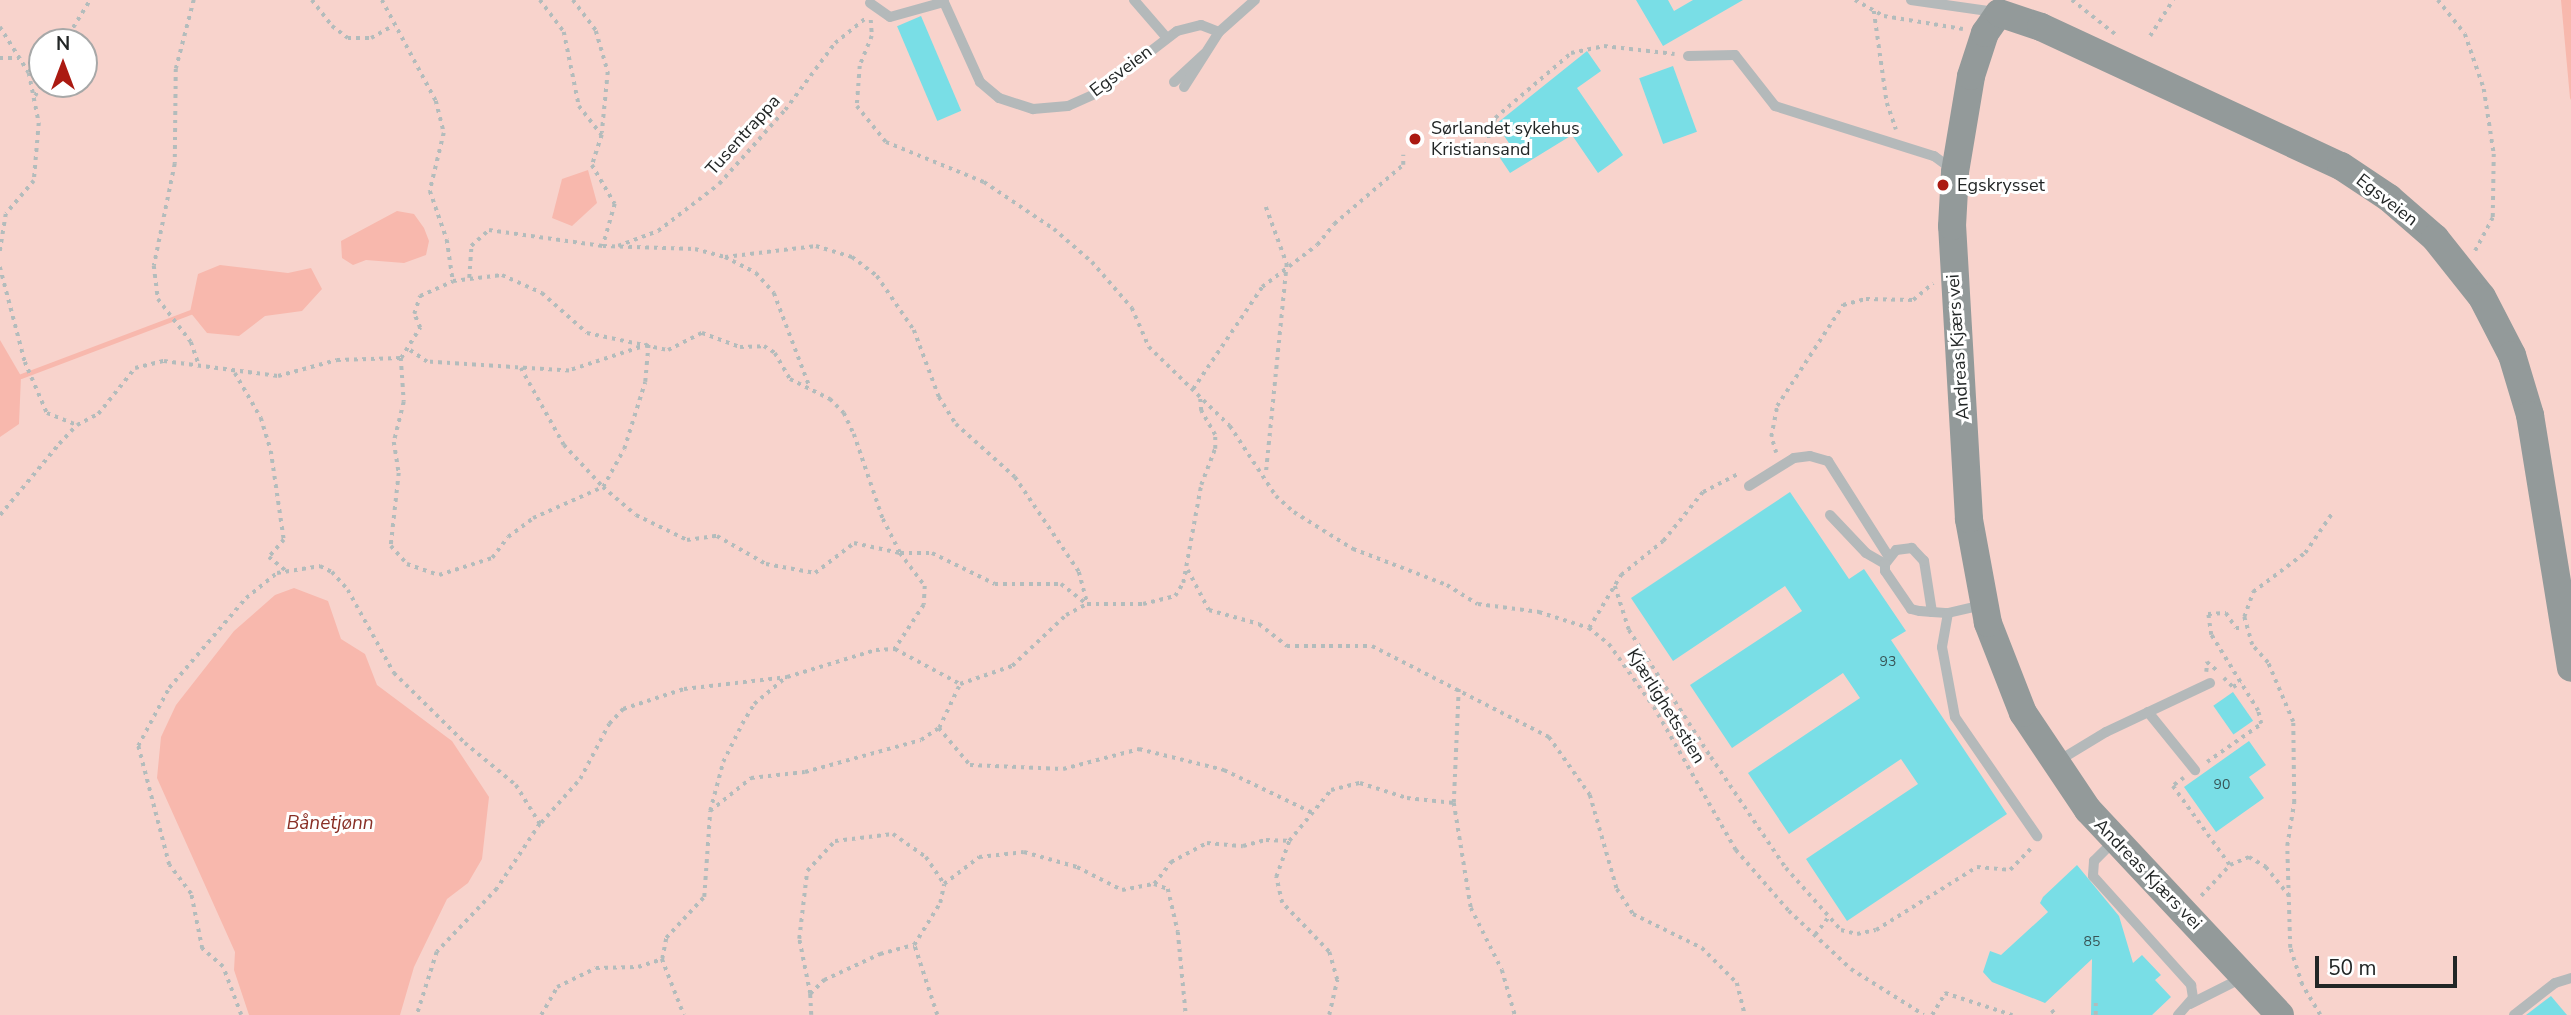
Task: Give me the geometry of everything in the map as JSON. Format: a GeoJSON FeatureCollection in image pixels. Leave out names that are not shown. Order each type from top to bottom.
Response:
{"type":"FeatureCollection","features":[{"type":"Feature","properties":{"kind":"street","name":"Andreas Kjærs vei"},"geometry":{"type":"LineString","coordinates":[[1999,13],[1977,53],[1955,172],[1952,258],[1969,519],[1983,605],[2011,689],[2054,764],[2114,842],[2186,914],[2280,1015]]}},
{"type":"Feature","properties":{"kind":"street","name":"Egsveien"},"geometry":{"type":"LineString","coordinates":[[1999,13],[2041,27],[2341,166],[2389,198],[2435,238],[2482,297],[2512,355],[2530,415],[2571,668]]}},
{"type":"Feature","properties":{"kind":"lane","name":"Egsveien"},"geometry":{"type":"LineString","coordinates":[[1134,0],[1166,37]]}},
{"type":"Feature","properties":{"kind":"lane"},"geometry":{"type":"LineString","coordinates":[[1184,87],[1219,32],[1255,0]]}},
{"type":"Feature","properties":{"kind":"lane","name":"Egsveien"},"geometry":{"type":"LineString","coordinates":[[1911,0],[1999,13]]}},
{"type":"Feature","properties":{"kind":"lane","name":"Egsveien"},"geometry":{"type":"LineString","coordinates":[[943,1],[968,63],[980,82],[999,99],[1024,108],[1053,109],[1095,94],[1166,37],[1201,25],[1219,32]]}},
{"type":"Feature","properties":{"kind":"lane"},"geometry":{"type":"LineString","coordinates":[[870,3],[890,17],[943,1]]}},
{"type":"Feature","properties":{"kind":"lane"},"geometry":{"type":"LineString","coordinates":[[1174,82],[1204,54]]}},
{"type":"Feature","properties":{"kind":"lane"},"geometry":{"type":"LineString","coordinates":[[1688,56],[1735,55],[1775,106],[1934,156],[1955,172]]}},
{"type":"Feature","properties":{"kind":"lane"},"geometry":{"type":"LineString","coordinates":[[1749,486],[1783,464],[1810,456],[1832,464],[1887,560],[1905,604],[1932,612],[1948,613],[1983,605]]}},
{"type":"Feature","properties":{"kind":"lane"},"geometry":{"type":"LineString","coordinates":[[1830,515],[1867,553],[1887,560]]}},
{"type":"Feature","properties":{"kind":"lane"},"geometry":{"type":"LineString","coordinates":[[1887,560],[1904,548],[1920,555],[1932,612]]}},
{"type":"Feature","properties":{"kind":"lane"},"geometry":{"type":"LineString","coordinates":[[1948,613],[1942,647],[1955,717],[2037,836]]}},
{"type":"Feature","properties":{"kind":"lane"},"geometry":{"type":"LineString","coordinates":[[2054,764],[2148,712],[2210,683]]}},
{"type":"Feature","properties":{"kind":"lane"},"geometry":{"type":"LineString","coordinates":[[2148,712],[2195,771]]}},
{"type":"Feature","properties":{"kind":"lane"},"geometry":{"type":"LineString","coordinates":[[2114,842],[2094,861],[2095,880],[2191,985],[2194,995],[2178,1015]]}},
{"type":"Feature","properties":{"kind":"lane"},"geometry":{"type":"LineString","coordinates":[[2189,1004],[2245,976]]}},
{"type":"Feature","properties":{"kind":"lane"},"geometry":{"type":"LineString","coordinates":[[2514,1015],[2555,984],[2571,978]]}},
{"type":"Feature","properties":{"kind":"path"},"geometry":{"type":"LineString","coordinates":[[73,28],[90,0]]}},
{"type":"Feature","properties":{"kind":"path"},"geometry":{"type":"LineString","coordinates":[[194,0],[176,69],[175,164],[154,266],[159,299],[191,342],[199,365]]}},
{"type":"Feature","properties":{"kind":"path"},"geometry":{"type":"LineString","coordinates":[[312,0],[332,26],[348,38],[371,38],[394,25]]}},
{"type":"Feature","properties":{"kind":"path"},"geometry":{"type":"LineString","coordinates":[[382,0],[436,101],[444,133],[430,191],[447,240],[453,281]]}},
{"type":"Feature","properties":{"kind":"path"},"geometry":{"type":"LineString","coordinates":[[540,0],[564,32],[579,106],[602,135]]}},
{"type":"Feature","properties":{"kind":"path"},"geometry":{"type":"LineString","coordinates":[[573,0],[596,31],[608,72],[602,135],[592,165],[615,204],[603,246]]}},
{"type":"Feature","properties":{"kind":"path"},"geometry":{"type":"LineString","coordinates":[[1855,0],[1874,11],[1975,31]]}},
{"type":"Feature","properties":{"kind":"path"},"geometry":{"type":"LineString","coordinates":[[2150,36],[2173,0]]}},
{"type":"Feature","properties":{"kind":"path"},"geometry":{"type":"LineString","coordinates":[[2438,0],[2465,34],[2484,89],[2494,154],[2493,218],[2475,252]]}},
{"type":"Feature","properties":{"kind":"path"},"geometry":{"type":"LineString","coordinates":[[1874,11],[1887,103],[1906,149]]}},
{"type":"Feature","properties":{"kind":"path","name":"Tusentrappa"},"geometry":{"type":"LineString","coordinates":[[615,247],[658,231],[719,184],[785,110],[835,43],[871,14]]}},
{"type":"Feature","properties":{"kind":"path","name":"Kjærlighetsstien"},"geometry":{"type":"LineString","coordinates":[[871,14],[872,36],[860,66],[857,106],[867,124],[886,142],[984,182],[1054,229],[1093,261],[1132,308],[1149,347],[1230,426],[1276,496],[1294,512],[1353,549],[1447,585],[1478,604],[1539,612],[1589,628],[1624,662],[1737,850],[1815,935],[1851,969],[1924,1015]]}},
{"type":"Feature","properties":{"kind":"path"},"geometry":{"type":"LineString","coordinates":[[0,27],[28,72]]}},
{"type":"Feature","properties":{"kind":"path"},"geometry":{"type":"LineString","coordinates":[[1485,146],[1495,118],[1571,53],[1584,46],[1688,56]]}},
{"type":"Feature","properties":{"kind":"path"},"geometry":{"type":"LineString","coordinates":[[0,58],[19,58]]}},
{"type":"Feature","properties":{"kind":"path"},"geometry":{"type":"LineString","coordinates":[[0,253],[6,214],[34,181],[39,123],[34,98]]}},
{"type":"Feature","properties":{"kind":"path"},"geometry":{"type":"LineString","coordinates":[[1193,389],[1262,287],[1287,264],[1317,245],[1334,223],[1403,165],[1404,155]]}},
{"type":"Feature","properties":{"kind":"path"},"geometry":{"type":"LineString","coordinates":[[1266,206],[1287,264],[1266,477]]}},
{"type":"Feature","properties":{"kind":"path"},"geometry":{"type":"LineString","coordinates":[[469,278],[471,246],[489,230],[603,246],[695,249],[725,257],[756,273],[775,293],[810,388]]}},
{"type":"Feature","properties":{"kind":"path"},"geometry":{"type":"LineString","coordinates":[[725,257],[816,246],[852,257],[877,276],[914,330],[950,415],[1015,477],[1079,572],[1087,604]]}},
{"type":"Feature","properties":{"kind":"path"},"geometry":{"type":"LineString","coordinates":[[0,267],[24,362],[47,413],[77,425]]}},
{"type":"Feature","properties":{"kind":"path"},"geometry":{"type":"LineString","coordinates":[[0,515],[10,498],[77,425],[97,414],[135,368],[164,361],[235,373],[278,376],[337,360],[401,358],[409,350],[420,328],[414,314],[419,296],[453,281],[502,275],[542,293],[587,332],[668,350],[702,333],[740,347],[764,346],[775,353],[790,379],[810,388],[844,413],[900,553],[925,586],[924,605],[895,649]]}},
{"type":"Feature","properties":{"kind":"path"},"geometry":{"type":"LineString","coordinates":[[1783,464],[1770,436],[1777,406],[1843,305],[1866,299],[1913,300],[1934,282]]}},
{"type":"Feature","properties":{"kind":"path"},"geometry":{"type":"LineString","coordinates":[[409,350],[427,362],[569,371],[648,345]]}},
{"type":"Feature","properties":{"kind":"path"},"geometry":{"type":"LineString","coordinates":[[401,358],[404,402],[394,442],[399,473],[391,546],[407,564],[439,575],[474,567],[492,558],[508,537],[533,517],[603,487],[624,449],[645,383],[648,345]]}},
{"type":"Feature","properties":{"kind":"path"},"geometry":{"type":"LineString","coordinates":[[521,368],[564,445],[603,487],[636,515],[687,540],[717,536],[765,564],[815,573],[854,543],[900,553],[932,553],[995,583],[1061,583],[1087,604]]}},
{"type":"Feature","properties":{"kind":"path"},"geometry":{"type":"LineString","coordinates":[[235,373],[261,418],[271,451],[282,502],[284,540],[269,557],[286,571]]}},
{"type":"Feature","properties":{"kind":"path"},"geometry":{"type":"LineString","coordinates":[[710,811],[751,778],[805,772],[921,740],[939,728],[960,684],[1012,666],[1066,615],[1087,604],[1162,602],[1175,596],[1187,568],[1201,485],[1215,449],[1215,435],[1201,411],[1200,397]]}},
{"type":"Feature","properties":{"kind":"path"},"geometry":{"type":"LineString","coordinates":[[1764,461],[1776,453]]}},
{"type":"Feature","properties":{"kind":"path"},"geometry":{"type":"LineString","coordinates":[[1589,628],[1615,586],[1663,541],[1703,492],[1743,472]]}},
{"type":"Feature","properties":{"kind":"path"},"geometry":{"type":"LineString","coordinates":[[2320,1015],[2294,967],[2289,895],[2292,722],[2277,680],[2245,628],[2246,604],[2253,592],[2305,553],[2333,512]]}},
{"type":"Feature","properties":{"kind":"path"},"geometry":{"type":"LineString","coordinates":[[241,1015],[223,967],[202,949],[191,894],[169,865],[138,746],[153,710],[198,648],[246,598],[286,571],[320,566],[332,572],[348,590],[394,673],[465,743],[516,785],[540,824]]}},
{"type":"Feature","properties":{"kind":"path"},"geometry":{"type":"LineString","coordinates":[[1187,568],[1209,610],[1259,624],[1287,646],[1372,646],[1549,737],[1590,795],[1618,889],[1633,914],[1702,948],[1737,982],[1745,1015]]}},
{"type":"Feature","properties":{"kind":"path"},"geometry":{"type":"LineString","coordinates":[[1615,586],[1629,630],[1786,868],[1828,918],[1849,933],[1876,930],[1977,867],[2010,870],[2028,856],[2037,836]]}},
{"type":"Feature","properties":{"kind":"path"},"geometry":{"type":"LineString","coordinates":[[2230,865],[2173,786],[2261,724],[2258,711],[2211,635],[2207,614],[2226,613],[2236,628],[2245,628]]}},
{"type":"Feature","properties":{"kind":"path"},"geometry":{"type":"LineString","coordinates":[[417,1015],[437,952],[497,889],[540,824],[580,779],[609,724],[623,709],[684,689],[787,677],[849,656],[895,649],[960,684]]}},
{"type":"Feature","properties":{"kind":"path"},"geometry":{"type":"LineString","coordinates":[[684,1015],[662,959],[666,938],[704,897],[710,811],[723,762],[754,704],[787,677]]}},
{"type":"Feature","properties":{"kind":"path"},"geometry":{"type":"LineString","coordinates":[[1459,689],[1454,803],[1471,908],[1502,970],[1515,1015]]}},
{"type":"Feature","properties":{"kind":"path"},"geometry":{"type":"LineString","coordinates":[[939,728],[970,765],[1063,769],[1139,749],[1224,771],[1311,812]]}},
{"type":"Feature","properties":{"kind":"path"},"geometry":{"type":"LineString","coordinates":[[1329,1015],[1337,980],[1329,952],[1282,903],[1276,877],[1289,841],[1331,790],[1360,783],[1407,798],[1454,803]]}},
{"type":"Feature","properties":{"kind":"path"},"geometry":{"type":"LineString","coordinates":[[811,1015],[810,994],[799,939],[807,871],[835,841],[893,834],[926,856],[944,884]]}},
{"type":"Feature","properties":{"kind":"path"},"geometry":{"type":"LineString","coordinates":[[1154,884],[1171,863],[1207,843],[1243,846],[1266,840],[1289,841]]}},
{"type":"Feature","properties":{"kind":"path"},"geometry":{"type":"LineString","coordinates":[[810,994],[824,980],[880,954],[914,945],[940,903],[944,884],[979,857],[1024,852],[1077,867],[1122,890],[1154,884],[1168,889],[1174,904],[1186,1015]]}},
{"type":"Feature","properties":{"kind":"path"},"geometry":{"type":"LineString","coordinates":[[2186,914],[2230,865],[2249,857],[2259,860],[2289,895]]}},
{"type":"Feature","properties":{"kind":"path"},"geometry":{"type":"LineString","coordinates":[[1815,935],[1828,918]]}},
{"type":"Feature","properties":{"kind":"path"},"geometry":{"type":"LineString","coordinates":[[914,945],[937,1015]]}},
{"type":"Feature","properties":{"kind":"path"},"geometry":{"type":"LineString","coordinates":[[541,1015],[558,987],[596,968],[638,967],[662,959]]}},
{"type":"Feature","properties":{"kind":"path"},"geometry":{"type":"LineString","coordinates":[[1932,1015],[1945,993],[2012,1015]]}},
{"type":"Feature","properties":{"kind":"path"},"geometry":{"type":"LineString","coordinates":[[2096,1003],[2096,1015]]}},
{"type":"Feature","properties":{"kind":"shaded area"},"geometry":{"type":"Polygon","coordinates":[[[0,0],[2571,0],[2571,1015],[0,1015],[0,0]]]}},
{"type":"Feature","properties":{"kind":"water"},"geometry":{"type":"Polygon","coordinates":[[[2561,0],[2571,0],[2571,100],[2570,98],[2561,0]]]}},
{"type":"Feature","properties":{"kind":"water"},"geometry":{"type":"Polygon","coordinates":[[[588,170],[597,203],[572,226],[552,218],[562,179],[588,170]]]}},
{"type":"Feature","properties":{"kind":"water"},"geometry":{"type":"Polygon","coordinates":[[[397,211],[414,214],[424,228],[429,241],[426,255],[404,263],[366,260],[353,265],[342,258],[341,241],[397,211]]]}},
{"type":"Feature","properties":{"kind":"water"},"geometry":{"type":"Polygon","coordinates":[[[220,265],[288,273],[311,268],[322,289],[302,311],[265,316],[239,336],[207,333],[190,312],[198,274],[220,265]]]}},
{"type":"Feature","properties":{"kind":"water"},"geometry":{"type":"Polygon","coordinates":[[[0,340],[21,376],[19,424],[0,437],[0,340]]]}},
{"type":"Feature","properties":{"kind":"water","name":"Bånetjønn"},"geometry":{"type":"Polygon","coordinates":[[[294,588],[328,601],[341,639],[365,654],[377,685],[452,741],[489,797],[482,859],[468,883],[447,899],[414,967],[400,1015],[249,1015],[234,970],[235,952],[157,778],[161,737],[176,705],[234,631],[275,595],[294,588]]]}},
{"type":"Feature","properties":{"kind":"building"},"geometry":{"type":"Polygon","coordinates":[[[1636,0],[1668,0],[1674,11],[1693,0],[1743,0],[1663,46],[1636,0]]]}},
{"type":"Feature","properties":{"kind":"building"},"geometry":{"type":"Polygon","coordinates":[[[921,16],[961,111],[937,121],[897,26],[921,16]]]}},
{"type":"Feature","properties":{"kind":"building"},"geometry":{"type":"Polygon","coordinates":[[[1587,51],[1601,71],[1577,88],[1623,155],[1598,173],[1572,135],[1510,173],[1500,158],[1513,149],[1496,124],[1587,51]]]}},
{"type":"Feature","properties":{"kind":"building"},"geometry":{"type":"Polygon","coordinates":[[[1673,66],[1697,132],[1663,144],[1639,78],[1673,66]]]}},
{"type":"Feature","properties":{"kind":"building"},"geometry":{"type":"Polygon","coordinates":[[[1790,492],[1849,579],[1864,569],[1906,631],[1891,640],[2007,814],[1847,921],[1806,859],[1918,784],[1901,759],[1789,834],[1748,773],[1860,698],[1843,673],[1732,748],[1690,685],[1802,611],[1785,586],[1673,661],[1631,598],[1790,492]]]}},
{"type":"Feature","properties":{"kind":"building"},"geometry":{"type":"Polygon","coordinates":[[[2233,692],[2253,721],[2233,734],[2213,706],[2233,692]]]}},
{"type":"Feature","properties":{"kind":"building"},"geometry":{"type":"Polygon","coordinates":[[[2249,741],[2266,765],[2249,777],[2264,798],[2216,832],[2184,787],[2249,741]]]}},
{"type":"Feature","properties":{"kind":"building"},"geometry":{"type":"Polygon","coordinates":[[[2077,865],[2119,916],[2133,963],[2142,955],[2161,975],[2155,980],[2171,997],[2152,1015],[2091,1015],[2092,959],[2045,1003],[1992,982],[1983,972],[1990,951],[2001,955],[2048,912],[2040,903],[2043,897],[2077,865]]]}},
{"type":"Feature","properties":{"kind":"building"},"geometry":{"type":"Polygon","coordinates":[[[2551,996],[2567,1015],[2526,1015],[2551,996]]]}},
{"type":"Feature","properties":{"kind":"waterway"},"geometry":{"type":"LineString","coordinates":[[21,376],[190,312]]}},
{"type":"Feature","properties":{"kind":"place","name":"Sørlandet sykehus Kristiansand"},"geometry":{"type":"Point","coordinates":[1415,139]}},
{"type":"Feature","properties":{"kind":"place","name":"Egskrysset"},"geometry":{"type":"Point","coordinates":[1943,185]}}]}
